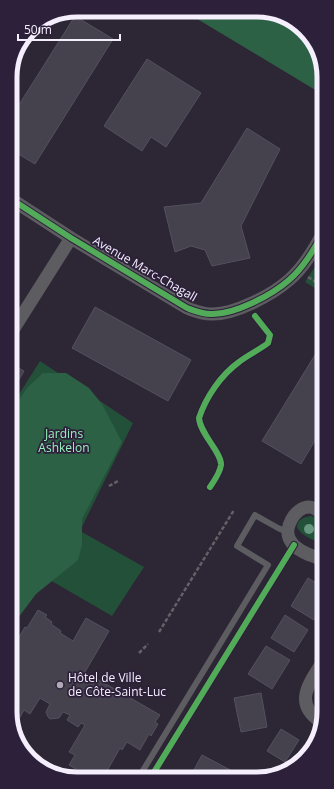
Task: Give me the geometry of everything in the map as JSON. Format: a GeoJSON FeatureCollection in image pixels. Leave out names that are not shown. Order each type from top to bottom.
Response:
{"type":"FeatureCollection","features":[{"type":"Feature","properties":{"kind":"street","name":"Avenue Marc-Chagall"},"geometry":{"type":"LineString","coordinates":[[17,203],[187,308],[211,314],[234,311],[290,280],[308,258],[317,243]]}},
{"type":"Feature","properties":{"kind":"street"},"geometry":{"type":"LineString","coordinates":[[17,324],[72,238]]}},
{"type":"Feature","properties":{"kind":"street"},"geometry":{"type":"LineString","coordinates":[[317,511],[312,508],[303,508],[295,515],[287,532],[289,540],[294,545],[310,555],[317,556]]}},
{"type":"Feature","properties":{"kind":"street"},"geometry":{"type":"LineString","coordinates":[[317,671],[307,686],[305,699],[308,711],[317,718]]}},
{"type":"Feature","properties":{"kind":"lane"},"geometry":{"type":"LineString","coordinates":[[142,772],[268,565],[237,546],[255,515],[287,532]]}},
{"type":"Feature","properties":{"kind":"path"},"geometry":{"type":"LineString","coordinates":[[110,486],[118,481]]}},
{"type":"Feature","properties":{"kind":"path"},"geometry":{"type":"LineString","coordinates":[[159,632],[234,510]]}},
{"type":"Feature","properties":{"kind":"path"},"geometry":{"type":"LineString","coordinates":[[139,653],[148,644]]}},
{"type":"Feature","properties":{"kind":"green space"},"geometry":{"type":"Polygon","coordinates":[[[194,17],[257,17],[269,18],[284,23],[297,32],[309,47],[315,61],[317,91],[194,17]]]}},
{"type":"Feature","properties":{"kind":"green space"},"geometry":{"type":"Polygon","coordinates":[[[317,264],[317,289],[305,282],[317,264]]]}},
{"type":"Feature","properties":{"kind":"green space","name":"Jardins Ashkelon"},"geometry":{"type":"Polygon","coordinates":[[[40,361],[133,423],[80,531],[144,567],[112,616],[43,576],[17,618],[17,397],[40,361]]]}},
{"type":"Feature","properties":{"kind":"green space","name":"Jardins Ashkelon"},"geometry":{"type":"Polygon","coordinates":[[[43,373],[66,373],[89,388],[102,404],[122,442],[82,519],[82,545],[78,560],[36,594],[17,619],[17,403],[27,388],[43,373]]]}},
{"type":"Feature","properties":{"kind":"green space"},"geometry":{"type":"Polygon","coordinates":[[[311,516],[317,518],[317,541],[306,536],[297,527],[299,522],[306,517],[311,516]]]}},
{"type":"Feature","properties":{"kind":"building"},"geometry":{"type":"Polygon","coordinates":[[[74,17],[77,17],[113,39],[35,164],[17,153],[17,108],[74,17]]]}},
{"type":"Feature","properties":{"kind":"building"},"geometry":{"type":"Polygon","coordinates":[[[147,59],[201,93],[166,147],[151,137],[142,151],[104,126],[147,59]]]}},
{"type":"Feature","properties":{"kind":"building"},"geometry":{"type":"Polygon","coordinates":[[[247,128],[280,149],[241,226],[250,258],[212,266],[205,250],[191,246],[175,252],[164,207],[201,203],[247,128]]]}},
{"type":"Feature","properties":{"kind":"building"},"geometry":{"type":"Polygon","coordinates":[[[95,307],[191,360],[168,401],[72,348],[95,307]]]}},
{"type":"Feature","properties":{"kind":"building"},"geometry":{"type":"Polygon","coordinates":[[[317,352],[317,437],[301,464],[262,441],[317,352]]]}},
{"type":"Feature","properties":{"kind":"building"},"geometry":{"type":"Polygon","coordinates":[[[17,367],[24,371],[17,383],[17,367]]]}},
{"type":"Feature","properties":{"kind":"building"},"geometry":{"type":"Polygon","coordinates":[[[308,578],[317,583],[317,615],[314,620],[291,606],[308,578]]]}},
{"type":"Feature","properties":{"kind":"building","name":"Hôtel de Ville de Côte-Saint-Luc"},"geometry":{"type":"Polygon","coordinates":[[[38,610],[47,615],[45,617],[52,622],[51,624],[61,631],[60,633],[73,641],[86,618],[109,631],[85,672],[160,715],[155,722],[158,724],[151,736],[149,734],[140,750],[127,742],[122,750],[120,748],[106,772],[81,772],[69,765],[75,755],[69,752],[85,725],[81,723],[78,727],[67,720],[70,715],[63,712],[59,718],[50,719],[46,712],[50,704],[40,698],[30,714],[24,710],[18,721],[17,641],[25,627],[27,628],[38,610]]]}},
{"type":"Feature","properties":{"kind":"building"},"geometry":{"type":"Polygon","coordinates":[[[285,615],[308,630],[294,652],[271,638],[285,615]]]}},
{"type":"Feature","properties":{"kind":"building"},"geometry":{"type":"Polygon","coordinates":[[[266,646],[290,660],[272,689],[248,674],[266,646]]]}},
{"type":"Feature","properties":{"kind":"building"},"geometry":{"type":"Polygon","coordinates":[[[261,693],[267,727],[241,732],[234,698],[261,693]]]}},
{"type":"Feature","properties":{"kind":"building"},"geometry":{"type":"Polygon","coordinates":[[[281,729],[299,740],[285,762],[267,751],[281,729]]]}},
{"type":"Feature","properties":{"kind":"building"},"geometry":{"type":"Polygon","coordinates":[[[202,755],[234,772],[193,772],[202,755]]]}},
{"type":"Feature","properties":{"kind":"cycle path"},"geometry":{"type":"LineString","coordinates":[[17,203],[71,238],[187,308],[208,314],[241,308],[273,292],[294,275],[303,265],[317,243]]}},
{"type":"Feature","properties":{"kind":"cycle path"},"geometry":{"type":"LineString","coordinates":[[210,487],[217,477],[221,465],[218,455],[200,424],[199,418],[210,394],[226,373],[242,359],[268,343],[270,335],[255,316]]}},
{"type":"Feature","properties":{"kind":"cycle path"},"geometry":{"type":"LineString","coordinates":[[154,772],[294,545]]}},
{"type":"Feature","properties":{"kind":"place","name":"Hôtel de Ville de Côte-Saint-Luc"},"geometry":{"type":"Point","coordinates":[60,685]}}]}
